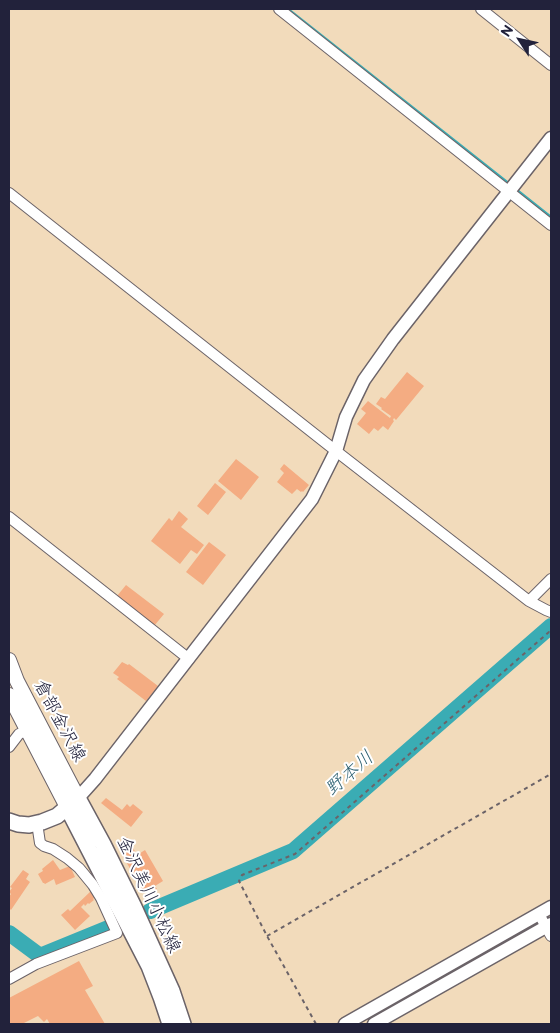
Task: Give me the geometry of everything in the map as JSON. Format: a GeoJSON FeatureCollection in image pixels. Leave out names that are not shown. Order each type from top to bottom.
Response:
{"type":"FeatureCollection","features":[{"type":"Feature","properties":{"kind":"main road","name":"倉部金沢線"},"geometry":{"type":"LineString","coordinates":[[9,660],[73,803]]}},
{"type":"Feature","properties":{"kind":"main road","name":"倉部金沢線"},"geometry":{"type":"LineString","coordinates":[[9,694],[27,730],[73,803]]}},
{"type":"Feature","properties":{"kind":"main road"},"geometry":{"type":"LineString","coordinates":[[9,821],[29,825],[37,823],[57,816],[73,803]]}},
{"type":"Feature","properties":{"kind":"main road","name":"金沢美川小松線"},"geometry":{"type":"LineString","coordinates":[[73,803],[148,966],[170,1024]]}},
{"type":"Feature","properties":{"kind":"main road","name":"金沢美川小松線"},"geometry":{"type":"LineString","coordinates":[[73,803],[103,844],[172,991],[183,1024]]}},
{"type":"Feature","properties":{"kind":"street"},"geometry":{"type":"LineString","coordinates":[[279,9],[551,225]]}},
{"type":"Feature","properties":{"kind":"street"},"geometry":{"type":"LineString","coordinates":[[481,9],[551,65]]}},
{"type":"Feature","properties":{"kind":"street"},"geometry":{"type":"LineString","coordinates":[[73,803],[95,779],[312,499],[336,450],[346,417],[364,380],[392,339],[551,138]]}},
{"type":"Feature","properties":{"kind":"street"},"geometry":{"type":"LineString","coordinates":[[9,193],[529,601],[551,612]]}},
{"type":"Feature","properties":{"kind":"street"},"geometry":{"type":"LineString","coordinates":[[9,517],[189,659]]}},
{"type":"Feature","properties":{"kind":"street"},"geometry":{"type":"LineString","coordinates":[[529,601],[551,579]]}},
{"type":"Feature","properties":{"kind":"street"},"geometry":{"type":"LineString","coordinates":[[9,747],[19,734],[27,730]]}},
{"type":"Feature","properties":{"kind":"street"},"geometry":{"type":"LineString","coordinates":[[9,979],[36,964],[117,932],[97,892],[79,868],[67,858],[40,843],[37,823]]}},
{"type":"Feature","properties":{"kind":"street"},"geometry":{"type":"LineString","coordinates":[[345,1024],[551,907]]}},
{"type":"Feature","properties":{"kind":"street"},"geometry":{"type":"LineString","coordinates":[[374,1024],[549,929],[539,914]]}},
{"type":"Feature","properties":{"kind":"path"},"geometry":{"type":"LineString","coordinates":[[316,1024],[239,881],[242,875],[295,854],[551,632]]}},
{"type":"Feature","properties":{"kind":"path"},"geometry":{"type":"LineString","coordinates":[[267,936],[551,774]]}},
{"type":"Feature","properties":{"kind":"building"},"geometry":{"type":"Polygon","coordinates":[[[407,372],[424,386],[396,420],[394,418],[388,430],[383,426],[378,431],[374,428],[369,434],[357,424],[366,413],[361,409],[368,401],[390,418],[391,416],[376,404],[381,397],[385,399],[407,372]]]}},
{"type":"Feature","properties":{"kind":"building"},"geometry":{"type":"Polygon","coordinates":[[[236,459],[259,477],[241,500],[218,481],[236,459]]]}},
{"type":"Feature","properties":{"kind":"building"},"geometry":{"type":"Polygon","coordinates":[[[284,464],[309,485],[303,492],[297,489],[292,494],[277,482],[284,473],[280,469],[284,464]]]}},
{"type":"Feature","properties":{"kind":"building"},"geometry":{"type":"Polygon","coordinates":[[[215,483],[226,492],[208,515],[197,506],[215,483]]]}},
{"type":"Feature","properties":{"kind":"building"},"geometry":{"type":"Polygon","coordinates":[[[179,511],[188,519],[181,527],[204,545],[197,554],[191,550],[180,564],[151,541],[169,518],[172,521],[179,511]]]}},
{"type":"Feature","properties":{"kind":"building"},"geometry":{"type":"Polygon","coordinates":[[[209,542],[226,555],[203,585],[186,572],[209,542]]]}},
{"type":"Feature","properties":{"kind":"building"},"geometry":{"type":"Polygon","coordinates":[[[126,585],[164,614],[154,626],[117,596],[126,585]]]}},
{"type":"Feature","properties":{"kind":"building"},"geometry":{"type":"Polygon","coordinates":[[[122,662],[129,664],[158,686],[146,701],[117,679],[119,677],[113,673],[122,662]]]}},
{"type":"Feature","properties":{"kind":"building"},"geometry":{"type":"Polygon","coordinates":[[[106,798],[122,810],[127,804],[130,807],[133,804],[143,812],[131,827],[101,803],[106,798]]]}},
{"type":"Feature","properties":{"kind":"building"},"geometry":{"type":"Polygon","coordinates":[[[127,837],[137,855],[145,850],[163,881],[155,886],[157,889],[152,891],[151,889],[144,893],[116,844],[127,837]]]}},
{"type":"Feature","properties":{"kind":"building"},"geometry":{"type":"Polygon","coordinates":[[[53,860],[60,870],[70,866],[75,877],[56,885],[54,879],[45,884],[43,883],[38,874],[53,860]]]}},
{"type":"Feature","properties":{"kind":"building"},"geometry":{"type":"Polygon","coordinates":[[[23,870],[29,874],[26,879],[30,882],[11,910],[9,908],[9,897],[11,894],[9,892],[12,888],[10,887],[23,870]]]}},
{"type":"Feature","properties":{"kind":"building"},"geometry":{"type":"Polygon","coordinates":[[[91,891],[96,896],[94,900],[81,907],[90,916],[75,930],[61,915],[68,909],[70,911],[91,891]]]}},
{"type":"Feature","properties":{"kind":"building"},"geometry":{"type":"Polygon","coordinates":[[[79,961],[93,986],[85,990],[105,1024],[50,1024],[47,1019],[44,1022],[38,1016],[22,1024],[9,1024],[9,998],[79,961]]]}},
{"type":"Feature","properties":{"kind":"waterway"},"geometry":{"type":"LineString","coordinates":[[288,9],[507,182]]}},
{"type":"Feature","properties":{"kind":"waterway"},"geometry":{"type":"LineString","coordinates":[[517,190],[551,217]]}},
{"type":"Feature","properties":{"kind":"waterway","name":"野本川"},"geometry":{"type":"LineString","coordinates":[[150,911],[293,851],[551,626]]}},
{"type":"Feature","properties":{"kind":"waterway","name":"野本川"},"geometry":{"type":"LineString","coordinates":[[9,933],[40,956],[111,927]]}}]}
